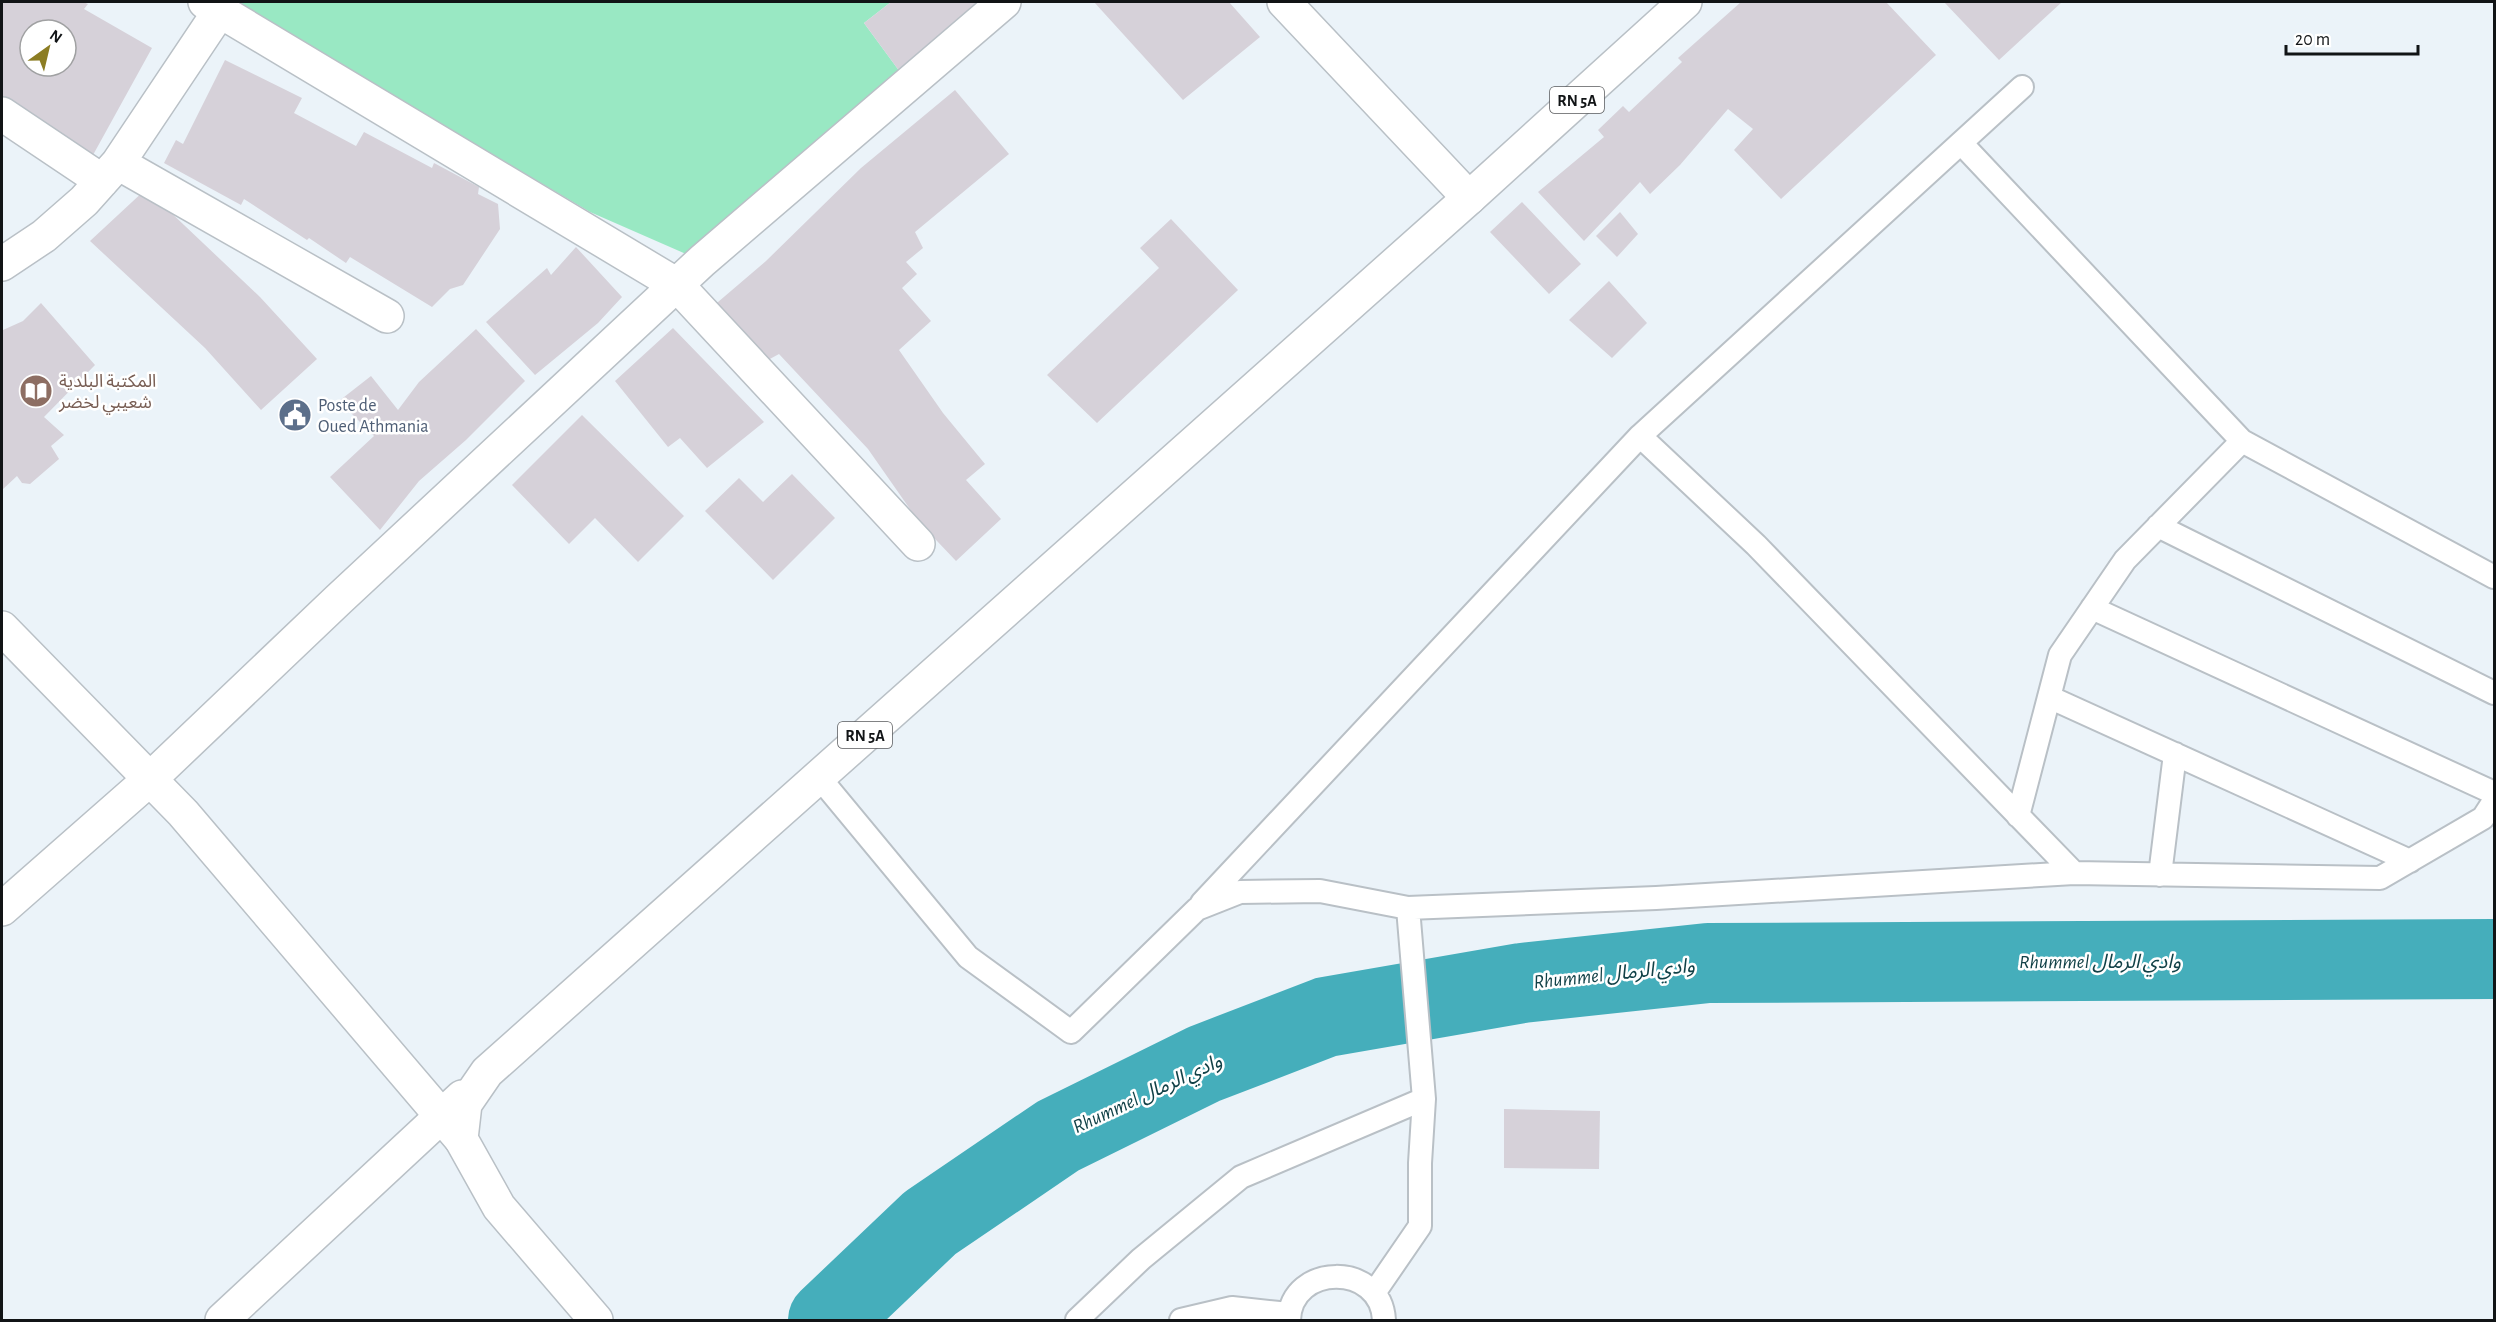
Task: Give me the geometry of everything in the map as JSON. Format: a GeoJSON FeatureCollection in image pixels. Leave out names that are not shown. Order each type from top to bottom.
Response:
{"type":"FeatureCollection","features":[{"type":"Feature","properties":{"kind":"street"},"geometry":{"type":"LineString","coordinates":[[2,909],[150,779],[338,600],[677,285],[1004,2]]}},
{"type":"Feature","properties":{"kind":"street"},"geometry":{"type":"LineString","coordinates":[[1284,2],[1469,198]]}},
{"type":"Feature","properties":{"kind":"street","name":"RN 5A"},"geometry":{"type":"LineString","coordinates":[[452,1128],[487,1072],[1469,198],[1685,2]]}},
{"type":"Feature","properties":{"kind":"street"},"geometry":{"type":"LineString","coordinates":[[2,264],[44,236],[84,201],[110,172],[213,5],[677,285],[918,544]]}},
{"type":"Feature","properties":{"kind":"street"},"geometry":{"type":"LineString","coordinates":[[2,114],[387,316]]}},
{"type":"Feature","properties":{"kind":"street"},"geometry":{"type":"LineString","coordinates":[[2,628],[183,813],[339,993],[452,1128],[499,1207],[596,1320]]}},
{"type":"Feature","properties":{"kind":"street"},"geometry":{"type":"LineString","coordinates":[[222,1320],[452,1128]]}},
{"type":"Feature","properties":{"kind":"lane"},"geometry":{"type":"LineString","coordinates":[[818,776],[968,957],[1071,1032],[1197,909],[1641,436],[2022,87]]}},
{"type":"Feature","properties":{"kind":"lane"},"geometry":{"type":"LineString","coordinates":[[1961,143],[2242,441],[2494,577]]}},
{"type":"Feature","properties":{"kind":"lane"},"geometry":{"type":"LineString","coordinates":[[1641,436],[1756,545],[2074,873]]}},
{"type":"Feature","properties":{"kind":"lane"},"geometry":{"type":"LineString","coordinates":[[2018,816],[2060,655],[2125,560],[2242,441]]}},
{"type":"Feature","properties":{"kind":"lane"},"geometry":{"type":"LineString","coordinates":[[2158,526],[2494,693]]}},
{"type":"Feature","properties":{"kind":"lane"},"geometry":{"type":"LineString","coordinates":[[2092,608],[2494,793]]}},
{"type":"Feature","properties":{"kind":"lane"},"geometry":{"type":"LineString","coordinates":[[2049,697],[2410,861]]}},
{"type":"Feature","properties":{"kind":"lane"},"geometry":{"type":"LineString","coordinates":[[2160,875],[2175,754]]}},
{"type":"Feature","properties":{"kind":"lane"},"geometry":{"type":"LineString","coordinates":[[1197,909],[1240,892],[1320,891],[1408,908],[1656,898],[2074,873],[2380,878],[2482,818],[2494,801]]}},
{"type":"Feature","properties":{"kind":"lane"},"geometry":{"type":"LineString","coordinates":[[1374,1293],[1420,1226],[1424,1099],[1408,908]]}},
{"type":"Feature","properties":{"kind":"lane"},"geometry":{"type":"LineString","coordinates":[[1077,1320],[1141,1259],[1241,1177],[1424,1099]]}},
{"type":"Feature","properties":{"kind":"lane"},"geometry":{"type":"LineString","coordinates":[[1181,1320],[1231,1314],[1289,1317],[1298,1294],[1315,1281],[1335,1276],[1357,1280],[1374,1293],[1384,1311],[1384,1320]]}},
{"type":"Feature","properties":{"kind":"green space"},"geometry":{"type":"Polygon","coordinates":[[[234,2],[891,2],[864,23],[900,72],[702,261],[590,212],[234,2]]]}},
{"type":"Feature","properties":{"kind":"building"},"geometry":{"type":"Polygon","coordinates":[[[2,2],[83,2],[88,4],[84,9],[152,48],[93,155],[2,103],[2,2]]]}},
{"type":"Feature","properties":{"kind":"building"},"geometry":{"type":"Polygon","coordinates":[[[891,2],[996,2],[900,72],[864,23],[891,2]]]}},
{"type":"Feature","properties":{"kind":"building"},"geometry":{"type":"Polygon","coordinates":[[[1094,2],[1229,2],[1260,37],[1183,100],[1094,2]]]}},
{"type":"Feature","properties":{"kind":"building"},"geometry":{"type":"Polygon","coordinates":[[[1741,2],[1886,2],[1936,55],[1781,199],[1734,150],[1753,129],[1728,109],[1680,165],[1650,194],[1640,182],[1584,241],[1538,192],[1604,137],[1598,130],[1623,106],[1629,112],[1682,62],[1678,58],[1741,2]]]}},
{"type":"Feature","properties":{"kind":"building"},"geometry":{"type":"Polygon","coordinates":[[[1944,2],[2062,2],[1999,60],[1944,2]]]}},
{"type":"Feature","properties":{"kind":"building"},"geometry":{"type":"Polygon","coordinates":[[[225,60],[302,98],[294,113],[356,146],[364,132],[432,168],[434,163],[479,187],[478,194],[498,204],[500,229],[463,285],[450,289],[432,307],[350,257],[346,263],[244,199],[241,205],[164,163],[176,140],[183,144],[225,60]]]}},
{"type":"Feature","properties":{"kind":"building"},"geometry":{"type":"Polygon","coordinates":[[[955,90],[1009,154],[915,232],[923,248],[906,262],[917,274],[902,288],[931,321],[899,350],[943,413],[985,464],[966,480],[1001,519],[956,561],[919,522],[868,449],[779,354],[768,360],[711,308],[766,261],[861,168],[955,90]]]}},
{"type":"Feature","properties":{"kind":"building"},"geometry":{"type":"Polygon","coordinates":[[[146,189],[260,297],[317,359],[261,410],[205,348],[90,241],[146,189]]]}},
{"type":"Feature","properties":{"kind":"building"},"geometry":{"type":"Polygon","coordinates":[[[1522,202],[1581,264],[1549,294],[1490,232],[1522,202]]]}},
{"type":"Feature","properties":{"kind":"building"},"geometry":{"type":"Polygon","coordinates":[[[1620,212],[1638,234],[1617,257],[1596,236],[1620,212]]]}},
{"type":"Feature","properties":{"kind":"building"},"geometry":{"type":"Polygon","coordinates":[[[1171,219],[1238,290],[1097,423],[1047,375],[1159,268],[1140,248],[1171,219]]]}},
{"type":"Feature","properties":{"kind":"building"},"geometry":{"type":"Polygon","coordinates":[[[576,247],[622,297],[598,323],[535,375],[486,322],[547,268],[551,275],[576,247]]]}},
{"type":"Feature","properties":{"kind":"building"},"geometry":{"type":"Polygon","coordinates":[[[1609,281],[1647,323],[1612,358],[1569,320],[1609,281]]]}},
{"type":"Feature","properties":{"kind":"building","name":"المكتبة البلدية شعيبي لخضر"},"geometry":{"type":"Polygon","coordinates":[[[41,303],[95,365],[44,417],[64,435],[51,446],[59,459],[30,484],[22,483],[17,476],[2,490],[2,328],[3,330],[23,321],[41,303]]]}},
{"type":"Feature","properties":{"kind":"building"},"geometry":{"type":"Polygon","coordinates":[[[673,328],[764,422],[707,468],[680,438],[668,447],[615,381],[673,328]]]}},
{"type":"Feature","properties":{"kind":"building"},"geometry":{"type":"Polygon","coordinates":[[[476,329],[525,381],[466,440],[419,481],[380,530],[330,477],[374,436],[339,401],[371,376],[398,410],[419,382],[476,329]]]}},
{"type":"Feature","properties":{"kind":"building"},"geometry":{"type":"Polygon","coordinates":[[[582,415],[684,516],[638,562],[595,518],[569,544],[512,485],[582,415]]]}},
{"type":"Feature","properties":{"kind":"building"},"geometry":{"type":"Polygon","coordinates":[[[792,474],[835,518],[773,580],[705,511],[739,478],[763,502],[792,474]]]}},
{"type":"Feature","properties":{"kind":"building"},"geometry":{"type":"Polygon","coordinates":[[[1504,1109],[1600,1111],[1599,1169],[1504,1168],[1504,1109]]]}},
{"type":"Feature","properties":{"kind":"waterway","name":"Rhummel وادي الرمال"},"geometry":{"type":"LineString","coordinates":[[828,1320],[930,1223],[1058,1136],[1204,1064],[1326,1017],[1522,983],[1708,963],[2494,959]]}},
{"type":"Feature","properties":{"kind":"place","name":"المكتبة البلدية شعيبي لخضر"},"geometry":{"type":"Point","coordinates":[36,391]}},
{"type":"Feature","properties":{"kind":"place","name":"Poste de Oued Athmania"},"geometry":{"type":"Point","coordinates":[295,415]}}]}
